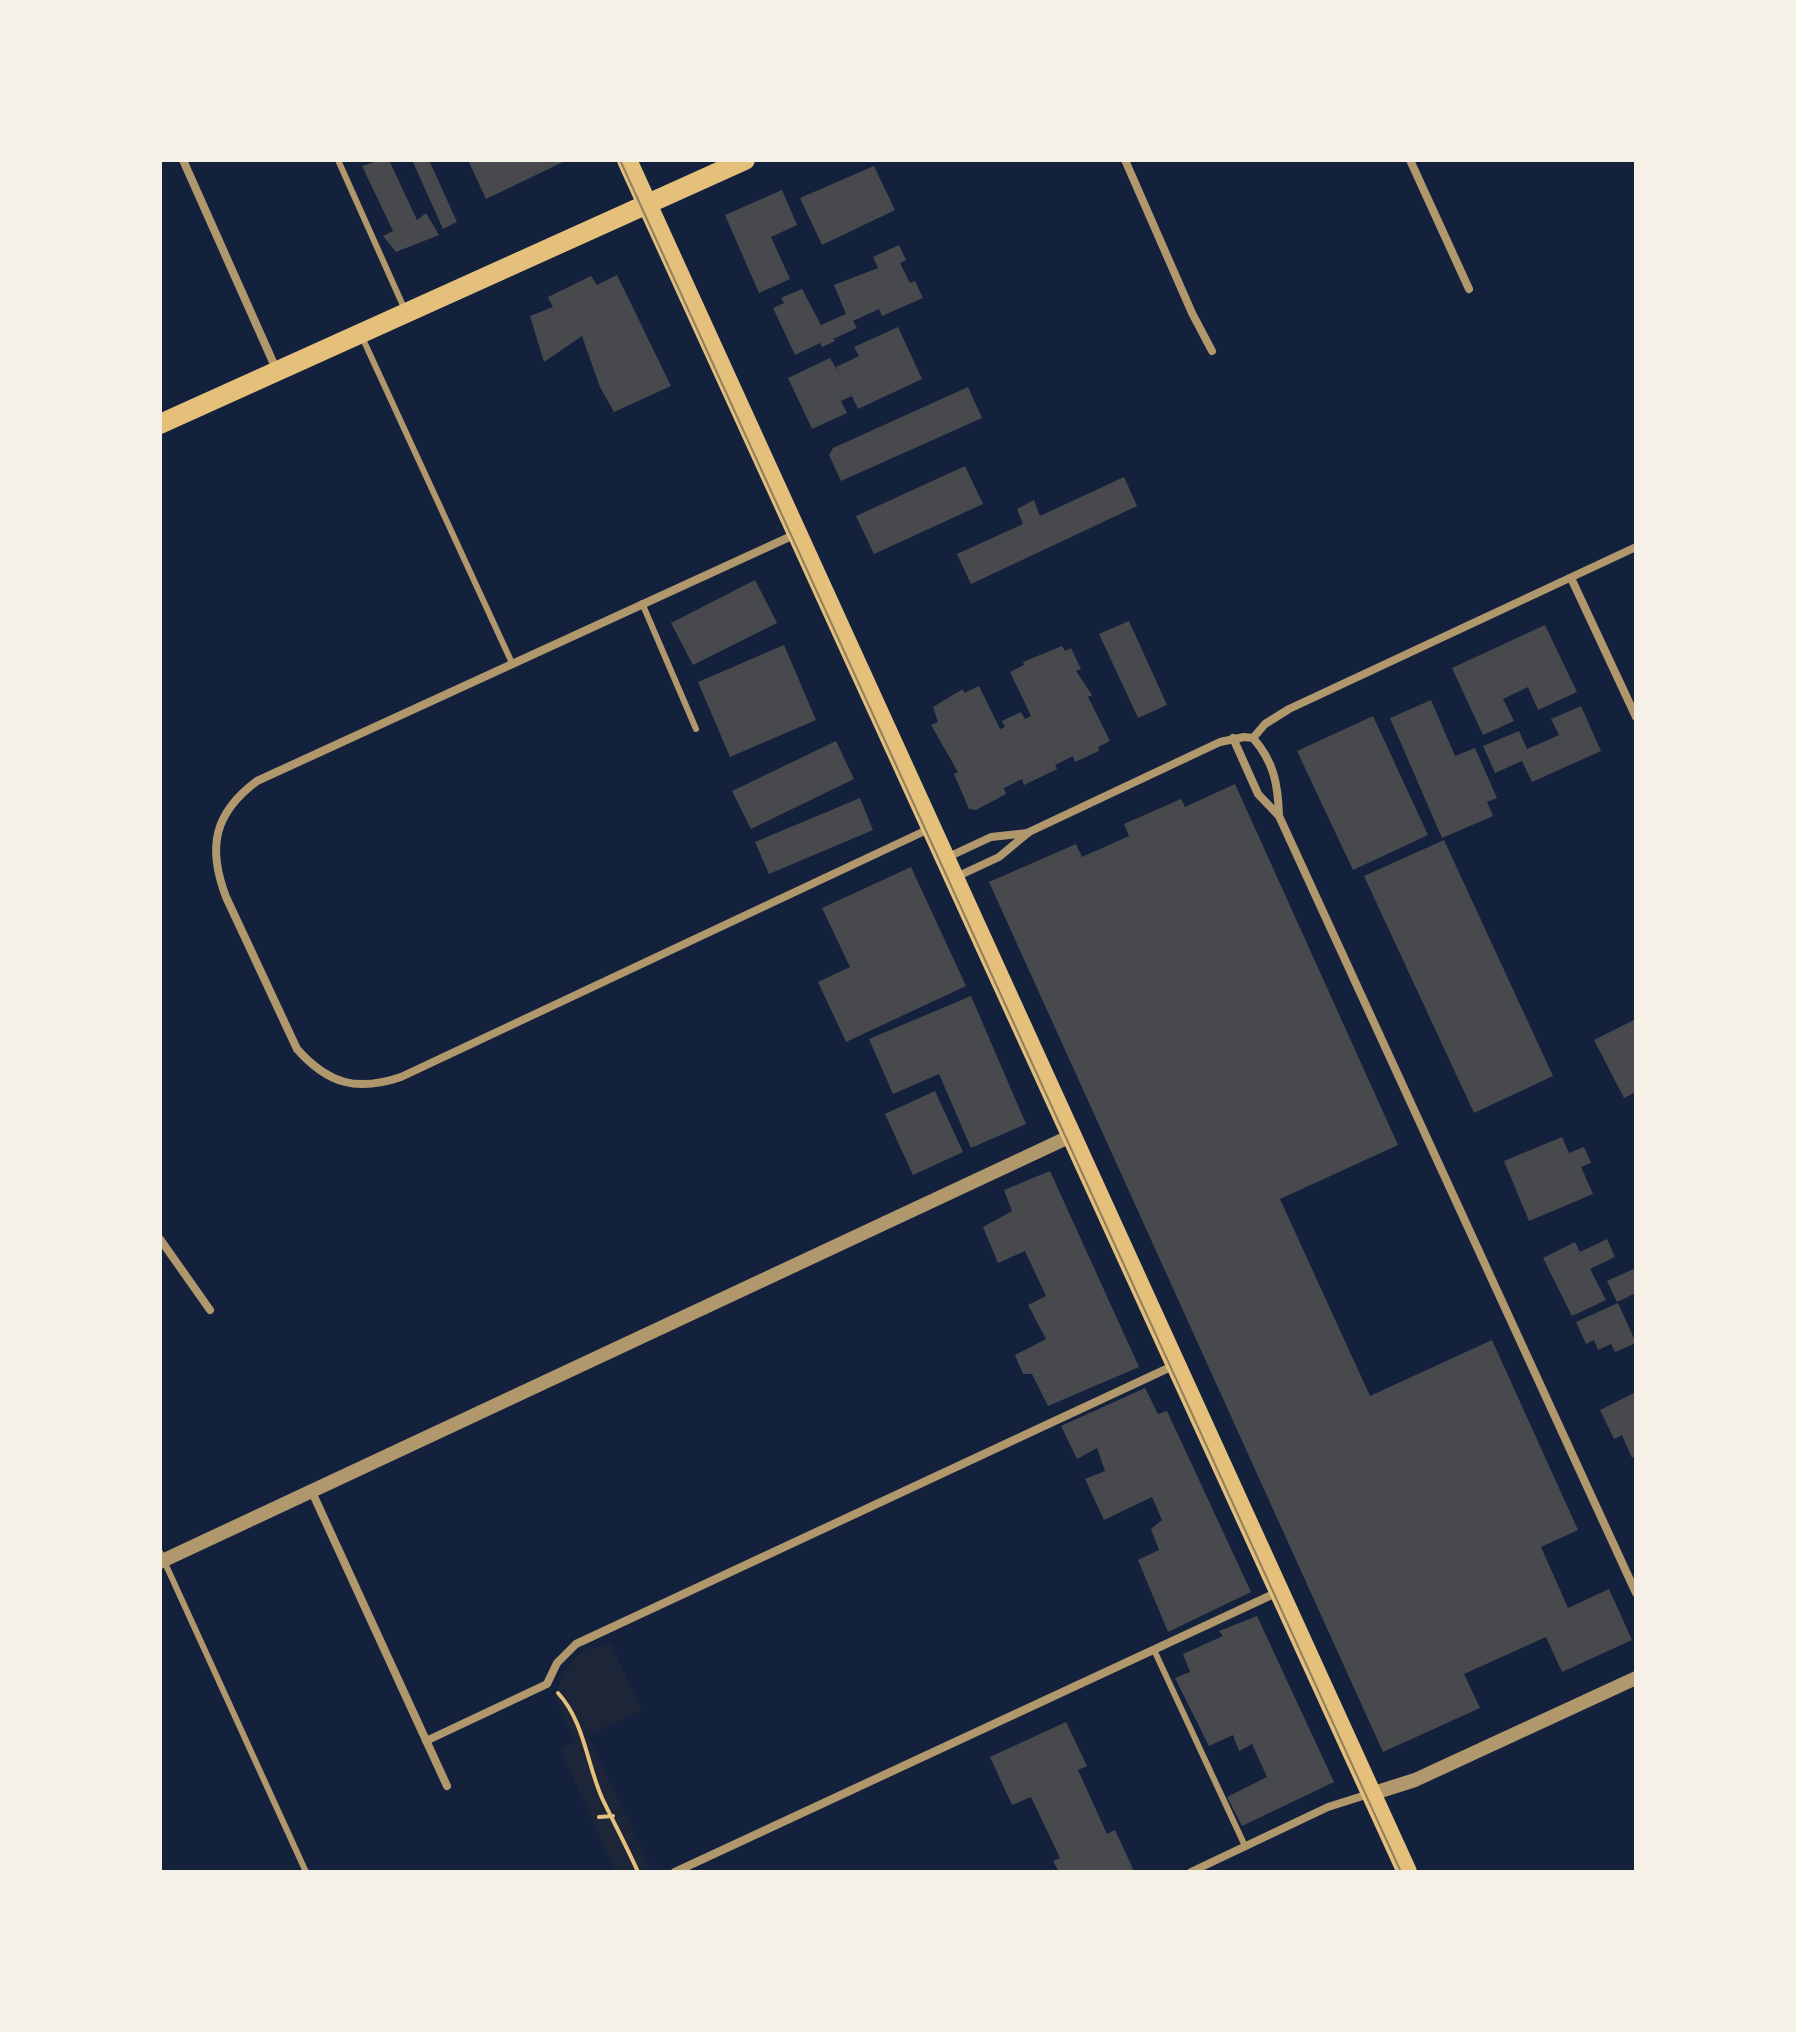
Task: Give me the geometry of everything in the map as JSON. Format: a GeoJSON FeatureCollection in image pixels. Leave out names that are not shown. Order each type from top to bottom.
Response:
{"type":"FeatureCollection","features":[{"type":"Feature","properties":{"kind":"main road"},"geometry":{"type":"LineString","coordinates":[[627,160],[1407,1872]]}},
{"type":"Feature","properties":{"kind":"main road"},"geometry":{"type":"LineString","coordinates":[[160,424],[745,160]]}},
{"type":"Feature","properties":{"kind":"street"},"geometry":{"type":"LineString","coordinates":[[183,160],[277,371]]}},
{"type":"Feature","properties":{"kind":"street"},"geometry":{"type":"LineString","coordinates":[[1125,160],[1212,351]]}},
{"type":"Feature","properties":{"kind":"street"},"geometry":{"type":"LineString","coordinates":[[1410,160],[1469,289]]}},
{"type":"Feature","properties":{"kind":"street"},"geometry":{"type":"LineString","coordinates":[[797,534],[257,781],[240,794],[220,822],[215,857],[218,877],[226,897],[291,1039],[304,1058],[329,1077],[367,1086],[401,1077],[930,828]]}},
{"type":"Feature","properties":{"kind":"street"},"geometry":{"type":"LineString","coordinates":[[954,878],[999,857],[1029,832],[1233,738],[1253,738],[1265,724],[1289,709],[1636,547]]}},
{"type":"Feature","properties":{"kind":"street"},"geometry":{"type":"LineString","coordinates":[[1571,578],[1636,717]]}},
{"type":"Feature","properties":{"kind":"street"},"geometry":{"type":"LineString","coordinates":[[1233,738],[1258,794],[1279,816],[1636,1593]]}},
{"type":"Feature","properties":{"kind":"street"},"geometry":{"type":"LineString","coordinates":[[1253,738],[1264,751],[1278,784],[1279,816]]}},
{"type":"Feature","properties":{"kind":"street"},"geometry":{"type":"LineString","coordinates":[[945,858],[991,837],[1029,832]]}},
{"type":"Feature","properties":{"kind":"street"},"geometry":{"type":"LineString","coordinates":[[161,1558],[312,1492],[1071,1136]]}},
{"type":"Feature","properties":{"kind":"street"},"geometry":{"type":"LineString","coordinates":[[160,1239],[210,1310]]}},
{"type":"Feature","properties":{"kind":"street"},"geometry":{"type":"LineString","coordinates":[[426,1741],[547,1684],[557,1663],[576,1644],[1175,1365]]}},
{"type":"Feature","properties":{"kind":"street"},"geometry":{"type":"LineString","coordinates":[[312,1492],[447,1786]]}},
{"type":"Feature","properties":{"kind":"street"},"geometry":{"type":"LineString","coordinates":[[675,1872],[1279,1591]]}},
{"type":"Feature","properties":{"kind":"street"},"geometry":{"type":"LineString","coordinates":[[1191,1872],[1328,1807],[1415,1780],[1636,1678]]}},
{"type":"Feature","properties":{"kind":"lane"},"geometry":{"type":"LineString","coordinates":[[338,160],[406,313]]}},
{"type":"Feature","properties":{"kind":"lane"},"geometry":{"type":"LineString","coordinates":[[360,334],[512,663]]}},
{"type":"Feature","properties":{"kind":"lane"},"geometry":{"type":"LineString","coordinates":[[642,603],[696,729]]}},
{"type":"Feature","properties":{"kind":"lane"},"geometry":{"type":"LineString","coordinates":[[161,1558],[306,1872]]}},
{"type":"Feature","properties":{"kind":"lane"},"geometry":{"type":"LineString","coordinates":[[1154,1650],[1245,1846]]}},
{"type":"Feature","properties":{"kind":"path"},"geometry":{"type":"LineString","coordinates":[[558,1693],[567,1702],[602,1797],[638,1872]]}},
{"type":"Feature","properties":{"kind":"path"},"geometry":{"type":"LineString","coordinates":[[599,1817],[613,1816]]}},
{"type":"Feature","properties":{"kind":"shaded area"},"geometry":{"type":"Polygon","coordinates":[[[610,1642],[642,1710],[588,1736],[650,1866],[637,1872],[616,1872],[560,1749],[575,1741],[558,1703],[559,1683],[573,1661],[586,1649],[610,1642]]]}},
{"type":"Feature","properties":{"kind":"building"},"geometry":{"type":"Polygon","coordinates":[[[389,160],[417,220],[426,213],[439,235],[396,252],[383,236],[393,231],[362,166],[389,160]]]}},
{"type":"Feature","properties":{"kind":"building"},"geometry":{"type":"Polygon","coordinates":[[[412,160],[429,160],[457,222],[443,229],[412,160]]]}},
{"type":"Feature","properties":{"kind":"building"},"geometry":{"type":"Polygon","coordinates":[[[468,160],[562,160],[563,162],[486,199],[468,160]]]}},
{"type":"Feature","properties":{"kind":"building"},"geometry":{"type":"Polygon","coordinates":[[[874,166],[895,210],[822,245],[800,198],[874,166]]]}},
{"type":"Feature","properties":{"kind":"building"},"geometry":{"type":"Polygon","coordinates":[[[782,190],[797,225],[771,237],[790,279],[759,293],[725,215],[782,190]]]}},
{"type":"Feature","properties":{"kind":"building"},"geometry":{"type":"Polygon","coordinates":[[[899,245],[906,260],[900,263],[910,283],[915,281],[923,298],[882,316],[879,309],[853,321],[857,328],[833,339],[835,341],[822,347],[820,343],[795,355],[773,308],[784,303],[781,298],[802,289],[821,325],[846,314],[834,285],[878,268],[873,257],[899,245]]]}},
{"type":"Feature","properties":{"kind":"building"},"geometry":{"type":"Polygon","coordinates":[[[617,275],[671,386],[614,412],[600,387],[582,336],[544,362],[530,316],[553,307],[548,297],[591,276],[597,285],[617,275]]]}},
{"type":"Feature","properties":{"kind":"building"},"geometry":{"type":"Polygon","coordinates":[[[898,327],[922,379],[858,409],[852,396],[841,401],[847,413],[812,429],[788,378],[830,358],[840,375],[836,367],[859,356],[854,347],[898,327]]]}},
{"type":"Feature","properties":{"kind":"building"},"geometry":{"type":"Polygon","coordinates":[[[968,387],[982,418],[841,481],[829,455],[833,448],[968,387]]]}},
{"type":"Feature","properties":{"kind":"building"},"geometry":{"type":"Polygon","coordinates":[[[965,466],[983,504],[874,554],[856,516],[965,466]]]}},
{"type":"Feature","properties":{"kind":"building"},"geometry":{"type":"Polygon","coordinates":[[[1124,477],[1137,506],[971,584],[957,554],[1023,524],[1017,509],[1034,500],[1040,516],[1124,477]]]}},
{"type":"Feature","properties":{"kind":"building"},"geometry":{"type":"Polygon","coordinates":[[[755,580],[777,623],[693,665],[671,623],[755,580]]]}},
{"type":"Feature","properties":{"kind":"building"},"geometry":{"type":"Polygon","coordinates":[[[1129,621],[1167,705],[1138,718],[1099,634],[1129,621]]]}},
{"type":"Feature","properties":{"kind":"building"},"geometry":{"type":"Polygon","coordinates":[[[1545,625],[1577,692],[1538,710],[1528,687],[1503,699],[1514,721],[1483,735],[1452,668],[1545,625]]]}},
{"type":"Feature","properties":{"kind":"building"},"geometry":{"type":"Polygon","coordinates":[[[784,645],[816,720],[730,757],[698,682],[784,645]]]}},
{"type":"Feature","properties":{"kind":"building"},"geometry":{"type":"Polygon","coordinates":[[[1062,646],[1065,651],[1071,648],[1081,669],[1076,671],[1092,695],[1088,697],[1110,741],[1098,747],[1099,751],[1075,762],[1073,756],[1055,765],[1057,769],[1024,785],[1022,779],[1004,788],[1006,794],[976,810],[969,809],[954,774],[958,772],[931,725],[938,722],[933,707],[963,689],[964,693],[979,686],[1000,729],[1005,727],[1002,721],[1021,712],[1025,719],[1031,716],[1010,672],[1024,665],[1023,662],[1062,646]]]}},
{"type":"Feature","properties":{"kind":"building"},"geometry":{"type":"Polygon","coordinates":[[[1431,700],[1455,756],[1475,748],[1497,798],[1487,802],[1493,816],[1442,838],[1390,718],[1431,700]]]}},
{"type":"Feature","properties":{"kind":"building"},"geometry":{"type":"Polygon","coordinates":[[[1581,706],[1601,751],[1532,782],[1522,761],[1495,773],[1483,746],[1519,731],[1527,749],[1559,735],[1551,719],[1581,706]]]}},
{"type":"Feature","properties":{"kind":"building"},"geometry":{"type":"Polygon","coordinates":[[[1373,716],[1428,835],[1353,870],[1297,751],[1373,716]]]}},
{"type":"Feature","properties":{"kind":"building"},"geometry":{"type":"Polygon","coordinates":[[[836,741],[854,779],[751,829],[732,791],[836,741]]]}},
{"type":"Feature","properties":{"kind":"building"},"geometry":{"type":"Polygon","coordinates":[[[1235,784],[1398,1145],[1280,1199],[1370,1396],[1492,1340],[1578,1530],[1541,1547],[1568,1608],[1609,1589],[1632,1640],[1562,1672],[1546,1637],[1464,1674],[1480,1708],[1383,1752],[989,882],[1076,844],[1082,857],[1129,836],[1124,824],[1181,799],[1185,807],[1235,784]]]}},
{"type":"Feature","properties":{"kind":"building"},"geometry":{"type":"Polygon","coordinates":[[[860,798],[873,830],[769,874],[755,842],[860,798]]]}},
{"type":"Feature","properties":{"kind":"building"},"geometry":{"type":"Polygon","coordinates":[[[1444,840],[1553,1076],[1474,1113],[1364,876],[1444,840]]]}},
{"type":"Feature","properties":{"kind":"building"},"geometry":{"type":"Polygon","coordinates":[[[911,867],[966,986],[846,1042],[818,982],[850,967],[822,908],[911,867]]]}},
{"type":"Feature","properties":{"kind":"building"},"geometry":{"type":"Polygon","coordinates":[[[971,996],[1026,1124],[971,1148],[939,1074],[893,1094],[869,1039],[971,996]]]}},
{"type":"Feature","properties":{"kind":"building"},"geometry":{"type":"Polygon","coordinates":[[[1636,1019],[1636,1092],[1624,1098],[1594,1040],[1636,1019]]]}},
{"type":"Feature","properties":{"kind":"building"},"geometry":{"type":"Polygon","coordinates":[[[935,1091],[963,1152],[913,1175],[885,1114],[935,1091]]]}},
{"type":"Feature","properties":{"kind":"building"},"geometry":{"type":"Polygon","coordinates":[[[1562,1137],[1569,1153],[1584,1147],[1591,1163],[1581,1167],[1593,1194],[1529,1221],[1504,1161],[1562,1137]]]}},
{"type":"Feature","properties":{"kind":"building"},"geometry":{"type":"Polygon","coordinates":[[[1050,1171],[1139,1367],[1048,1406],[1032,1374],[1023,1374],[1015,1355],[1046,1339],[1028,1305],[1046,1296],[1025,1251],[998,1263],[983,1227],[1012,1211],[1004,1190],[1050,1171]]]}},
{"type":"Feature","properties":{"kind":"building"},"geometry":{"type":"Polygon","coordinates":[[[1607,1239],[1615,1257],[1590,1269],[1606,1300],[1572,1316],[1543,1258],[1575,1242],[1580,1252],[1607,1239]]]}},
{"type":"Feature","properties":{"kind":"building"},"geometry":{"type":"Polygon","coordinates":[[[1636,1268],[1636,1293],[1617,1302],[1607,1281],[1636,1268]]]}},
{"type":"Feature","properties":{"kind":"building"},"geometry":{"type":"Polygon","coordinates":[[[1618,1303],[1636,1343],[1615,1352],[1611,1344],[1598,1350],[1594,1340],[1586,1344],[1576,1322],[1618,1303]]]}},
{"type":"Feature","properties":{"kind":"building"},"geometry":{"type":"Polygon","coordinates":[[[1145,1388],[1158,1414],[1167,1411],[1251,1592],[1168,1632],[1138,1560],[1159,1550],[1151,1529],[1162,1520],[1152,1497],[1104,1520],[1085,1479],[1105,1471],[1097,1448],[1077,1459],[1061,1426],[1145,1388]]]}},
{"type":"Feature","properties":{"kind":"building"},"geometry":{"type":"Polygon","coordinates":[[[1636,1392],[1636,1456],[1632,1458],[1622,1435],[1614,1439],[1600,1410],[1636,1392]]]}},
{"type":"Feature","properties":{"kind":"building"},"geometry":{"type":"Polygon","coordinates":[[[1257,1616],[1334,1782],[1242,1826],[1227,1797],[1267,1777],[1252,1744],[1239,1751],[1233,1735],[1209,1746],[1175,1678],[1190,1672],[1183,1654],[1223,1636],[1219,1631],[1257,1616]]]}},
{"type":"Feature","properties":{"kind":"building"},"geometry":{"type":"Polygon","coordinates":[[[1066,1722],[1087,1766],[1078,1770],[1107,1834],[1115,1830],[1132,1872],[1059,1872],[1053,1861],[1060,1858],[1031,1797],[1012,1805],[990,1757],[1066,1722]]]}},
{"type":"Feature","properties":{"kind":"tram line"},"geometry":{"type":"LineString","coordinates":[[620,160],[1401,1872]]}}]}
